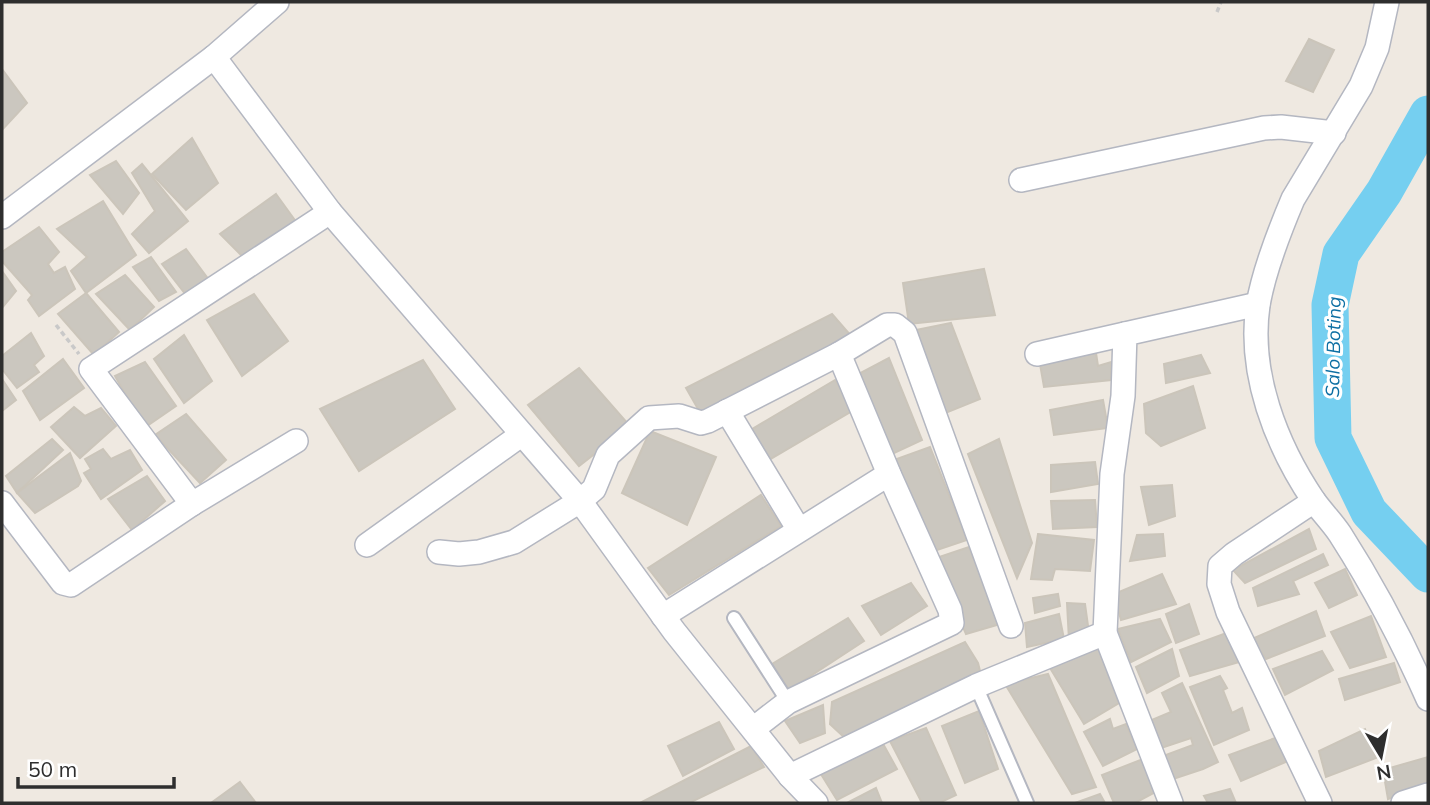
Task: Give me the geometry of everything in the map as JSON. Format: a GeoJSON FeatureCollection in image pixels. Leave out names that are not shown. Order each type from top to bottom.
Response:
{"type":"FeatureCollection","features":[{"type":"Feature","properties":{"kind":"street"},"geometry":{"type":"LineString","coordinates":[[2,217],[214,57],[277,2]]}},
{"type":"Feature","properties":{"kind":"street"},"geometry":{"type":"LineString","coordinates":[[1387,2],[1377,48],[1361,86],[1293,199],[1258,304],[1257,346],[1264,397],[1287,451],[1314,501],[1341,536],[1376,595],[1428,699]]}},
{"type":"Feature","properties":{"kind":"street"},"geometry":{"type":"LineString","coordinates":[[214,57],[330,212],[580,501],[663,616],[790,776],[816,803]]}},
{"type":"Feature","properties":{"kind":"street"},"geometry":{"type":"LineString","coordinates":[[1021,180],[1264,128],[1334,132]]}},
{"type":"Feature","properties":{"kind":"street"},"geometry":{"type":"LineString","coordinates":[[192,504],[91,369],[330,212]]}},
{"type":"Feature","properties":{"kind":"street"},"geometry":{"type":"LineString","coordinates":[[1037,354],[1258,304]]}},
{"type":"Feature","properties":{"kind":"street"},"geometry":{"type":"LineString","coordinates":[[439,552],[479,552],[514,542],[580,501],[594,489],[608,455],[649,418],[679,416],[701,422],[839,354],[887,325],[895,325],[905,333],[1011,626]]}},
{"type":"Feature","properties":{"kind":"street"},"geometry":{"type":"LineString","coordinates":[[1125,334],[1123,396],[1111,486],[1105,633],[1171,803]]}},
{"type":"Feature","properties":{"kind":"street"},"geometry":{"type":"LineString","coordinates":[[753,729],[788,702],[952,622],[950,610],[839,354]]}},
{"type":"Feature","properties":{"kind":"street"},"geometry":{"type":"LineString","coordinates":[[727,411],[799,530]]}},
{"type":"Feature","properties":{"kind":"street"},"geometry":{"type":"LineString","coordinates":[[367,545],[521,435]]}},
{"type":"Feature","properties":{"kind":"street"},"geometry":{"type":"LineString","coordinates":[[2,503],[67,585],[71,585],[192,504],[296,441]]}},
{"type":"Feature","properties":{"kind":"street"},"geometry":{"type":"LineString","coordinates":[[663,616],[889,474]]}},
{"type":"Feature","properties":{"kind":"street"},"geometry":{"type":"LineString","coordinates":[[1314,501],[1220,566],[1219,584],[1228,612],[1320,803]]}},
{"type":"Feature","properties":{"kind":"street"},"geometry":{"type":"LineString","coordinates":[[790,776],[975,686],[1105,633]]}},
{"type":"Feature","properties":{"kind":"street"},"geometry":{"type":"LineString","coordinates":[[1403,803],[1428,795]]}},
{"type":"Feature","properties":{"kind":"lane"},"geometry":{"type":"LineString","coordinates":[[734,618],[788,702]]}},
{"type":"Feature","properties":{"kind":"lane"},"geometry":{"type":"LineString","coordinates":[[975,686],[1027,803]]}},
{"type":"Feature","properties":{"kind":"path"},"geometry":{"type":"LineString","coordinates":[[1217,12],[1221,2]]}},
{"type":"Feature","properties":{"kind":"path"},"geometry":{"type":"LineString","coordinates":[[56,325],[91,369]]}},
{"type":"Feature","properties":{"kind":"building"},"geometry":{"type":"Polygon","coordinates":[[[1309,39],[1334,50],[1313,92],[1286,81],[1309,39]]]}},
{"type":"Feature","properties":{"kind":"building"},"geometry":{"type":"Polygon","coordinates":[[[2,69],[27,103],[2,130],[2,69]]]}},
{"type":"Feature","properties":{"kind":"building"},"geometry":{"type":"Polygon","coordinates":[[[192,138],[218,183],[186,210],[152,174],[192,138]]]}},
{"type":"Feature","properties":{"kind":"building"},"geometry":{"type":"Polygon","coordinates":[[[116,161],[139,193],[123,214],[90,175],[116,161]]]}},
{"type":"Feature","properties":{"kind":"building"},"geometry":{"type":"Polygon","coordinates":[[[142,164],[188,221],[149,253],[132,234],[155,211],[132,173],[142,164]]]}},
{"type":"Feature","properties":{"kind":"building"},"geometry":{"type":"Polygon","coordinates":[[[276,194],[297,223],[249,263],[220,234],[276,194]]]}},
{"type":"Feature","properties":{"kind":"building"},"geometry":{"type":"Polygon","coordinates":[[[103,201],[136,255],[86,293],[71,271],[87,257],[57,229],[103,201]]]}},
{"type":"Feature","properties":{"kind":"building"},"geometry":{"type":"Polygon","coordinates":[[[39,227],[59,252],[48,264],[54,273],[65,267],[75,289],[39,316],[28,300],[32,295],[2,261],[2,252],[39,227]]]}},
{"type":"Feature","properties":{"kind":"building"},"geometry":{"type":"Polygon","coordinates":[[[186,249],[209,280],[186,295],[162,264],[186,249]]]}},
{"type":"Feature","properties":{"kind":"building"},"geometry":{"type":"Polygon","coordinates":[[[151,257],[176,292],[159,301],[133,267],[151,257]]]}},
{"type":"Feature","properties":{"kind":"building"},"geometry":{"type":"Polygon","coordinates":[[[984,269],[995,315],[909,324],[903,283],[984,269]]]}},
{"type":"Feature","properties":{"kind":"building"},"geometry":{"type":"Polygon","coordinates":[[[2,271],[16,291],[2,308],[2,271]]]}},
{"type":"Feature","properties":{"kind":"building"},"geometry":{"type":"Polygon","coordinates":[[[125,275],[154,307],[130,330],[96,294],[125,275]]]}},
{"type":"Feature","properties":{"kind":"building"},"geometry":{"type":"Polygon","coordinates":[[[86,293],[119,332],[94,355],[58,314],[86,293]]]}},
{"type":"Feature","properties":{"kind":"building"},"geometry":{"type":"Polygon","coordinates":[[[254,294],[288,341],[242,376],[207,320],[254,294]]]}},
{"type":"Feature","properties":{"kind":"building"},"geometry":{"type":"Polygon","coordinates":[[[832,314],[852,337],[702,416],[686,388],[832,314]]]}},
{"type":"Feature","properties":{"kind":"building"},"geometry":{"type":"Polygon","coordinates":[[[951,323],[980,399],[943,414],[916,330],[951,323]]]}},
{"type":"Feature","properties":{"kind":"building"},"geometry":{"type":"Polygon","coordinates":[[[31,333],[44,356],[34,365],[39,372],[17,388],[2,369],[2,356],[31,333]]]}},
{"type":"Feature","properties":{"kind":"building"},"geometry":{"type":"Polygon","coordinates":[[[184,335],[212,381],[184,403],[154,359],[184,335]]]}},
{"type":"Feature","properties":{"kind":"building"},"geometry":{"type":"Polygon","coordinates":[[[1096,353],[1098,366],[1111,362],[1111,380],[1044,387],[1040,364],[1096,353]]]}},
{"type":"Feature","properties":{"kind":"building"},"geometry":{"type":"Polygon","coordinates":[[[1201,355],[1210,373],[1166,383],[1164,364],[1201,355]]]}},
{"type":"Feature","properties":{"kind":"building"},"geometry":{"type":"Polygon","coordinates":[[[889,358],[922,440],[890,455],[853,377],[889,358]]]}},
{"type":"Feature","properties":{"kind":"building"},"geometry":{"type":"Polygon","coordinates":[[[63,359],[84,388],[40,420],[23,391],[63,359]]]}},
{"type":"Feature","properties":{"kind":"building"},"geometry":{"type":"Polygon","coordinates":[[[423,360],[455,409],[359,471],[320,409],[423,360]]]}},
{"type":"Feature","properties":{"kind":"building"},"geometry":{"type":"Polygon","coordinates":[[[145,362],[176,406],[144,428],[115,376],[145,362]]]}},
{"type":"Feature","properties":{"kind":"building"},"geometry":{"type":"Polygon","coordinates":[[[579,368],[630,426],[579,466],[528,405],[579,368]]]}},
{"type":"Feature","properties":{"kind":"building"},"geometry":{"type":"Polygon","coordinates":[[[2,379],[16,400],[2,411],[2,379]]]}},
{"type":"Feature","properties":{"kind":"building"},"geometry":{"type":"Polygon","coordinates":[[[835,380],[854,410],[762,464],[742,435],[835,380]]]}},
{"type":"Feature","properties":{"kind":"building"},"geometry":{"type":"Polygon","coordinates":[[[1193,386],[1205,428],[1161,446],[1146,433],[1144,404],[1193,386]]]}},
{"type":"Feature","properties":{"kind":"building"},"geometry":{"type":"Polygon","coordinates":[[[1103,400],[1108,428],[1054,435],[1050,410],[1103,400]]]}},
{"type":"Feature","properties":{"kind":"building"},"geometry":{"type":"Polygon","coordinates":[[[74,407],[85,416],[101,408],[116,426],[80,458],[51,427],[74,407]]]}},
{"type":"Feature","properties":{"kind":"building"},"geometry":{"type":"Polygon","coordinates":[[[186,414],[226,460],[200,483],[155,435],[186,414]]]}},
{"type":"Feature","properties":{"kind":"building"},"geometry":{"type":"Polygon","coordinates":[[[650,431],[716,457],[687,525],[622,493],[650,431]]]}},
{"type":"Feature","properties":{"kind":"building"},"geometry":{"type":"Polygon","coordinates":[[[52,439],[63,450],[17,493],[6,476],[52,439]]]}},
{"type":"Feature","properties":{"kind":"building"},"geometry":{"type":"Polygon","coordinates":[[[999,439],[1032,543],[1017,578],[968,454],[999,439]]]}},
{"type":"Feature","properties":{"kind":"building"},"geometry":{"type":"Polygon","coordinates":[[[930,447],[967,540],[931,552],[891,461],[930,447]]]}},
{"type":"Feature","properties":{"kind":"building"},"geometry":{"type":"Polygon","coordinates":[[[103,449],[111,459],[130,450],[142,470],[101,499],[84,473],[91,469],[85,459],[103,449]]]}},
{"type":"Feature","properties":{"kind":"building"},"geometry":{"type":"Polygon","coordinates":[[[70,453],[81,481],[78,486],[35,513],[17,493],[70,453]]]}},
{"type":"Feature","properties":{"kind":"building"},"geometry":{"type":"Polygon","coordinates":[[[1095,462],[1098,484],[1051,492],[1051,465],[1095,462]]]}},
{"type":"Feature","properties":{"kind":"building"},"geometry":{"type":"Polygon","coordinates":[[[147,476],[165,501],[132,530],[108,499],[147,476]]]}},
{"type":"Feature","properties":{"kind":"building"},"geometry":{"type":"Polygon","coordinates":[[[1172,485],[1175,516],[1149,525],[1141,487],[1172,485]]]}},
{"type":"Feature","properties":{"kind":"building"},"geometry":{"type":"Polygon","coordinates":[[[761,495],[781,526],[669,595],[648,568],[761,495]]]}},
{"type":"Feature","properties":{"kind":"building"},"geometry":{"type":"Polygon","coordinates":[[[1095,500],[1097,527],[1053,529],[1051,501],[1095,500]]]}},
{"type":"Feature","properties":{"kind":"building"},"geometry":{"type":"Polygon","coordinates":[[[1309,529],[1316,549],[1245,583],[1233,570],[1309,529]]]}},
{"type":"Feature","properties":{"kind":"building"},"geometry":{"type":"Polygon","coordinates":[[[1038,534],[1094,540],[1090,571],[1055,569],[1052,580],[1031,579],[1038,534]]]}},
{"type":"Feature","properties":{"kind":"building"},"geometry":{"type":"Polygon","coordinates":[[[1163,534],[1165,556],[1130,561],[1137,535],[1163,534]]]}},
{"type":"Feature","properties":{"kind":"building"},"geometry":{"type":"Polygon","coordinates":[[[969,547],[1000,624],[966,634],[933,559],[969,547]]]}},
{"type":"Feature","properties":{"kind":"building"},"geometry":{"type":"Polygon","coordinates":[[[1323,554],[1328,565],[1293,581],[1299,594],[1258,606],[1253,588],[1323,554]]]}},
{"type":"Feature","properties":{"kind":"building"},"geometry":{"type":"Polygon","coordinates":[[[1345,569],[1357,595],[1329,608],[1315,583],[1345,569]]]}},
{"type":"Feature","properties":{"kind":"building"},"geometry":{"type":"Polygon","coordinates":[[[1162,574],[1176,604],[1121,620],[1114,594],[1162,574]]]}},
{"type":"Feature","properties":{"kind":"building"},"geometry":{"type":"Polygon","coordinates":[[[911,583],[927,606],[881,635],[862,606],[911,583]]]}},
{"type":"Feature","properties":{"kind":"building"},"geometry":{"type":"Polygon","coordinates":[[[1058,594],[1060,606],[1035,613],[1033,598],[1058,594]]]}},
{"type":"Feature","properties":{"kind":"building"},"geometry":{"type":"Polygon","coordinates":[[[1067,603],[1085,604],[1089,633],[1069,640],[1067,603]]]}},
{"type":"Feature","properties":{"kind":"building"},"geometry":{"type":"Polygon","coordinates":[[[1189,604],[1199,634],[1176,643],[1166,614],[1189,604]]]}},
{"type":"Feature","properties":{"kind":"building"},"geometry":{"type":"Polygon","coordinates":[[[1316,611],[1325,636],[1266,659],[1252,639],[1316,611]]]}},
{"type":"Feature","properties":{"kind":"building"},"geometry":{"type":"Polygon","coordinates":[[[1059,614],[1064,639],[1027,647],[1025,623],[1059,614]]]}},
{"type":"Feature","properties":{"kind":"building"},"geometry":{"type":"Polygon","coordinates":[[[1371,616],[1386,657],[1350,668],[1331,632],[1371,616]]]}},
{"type":"Feature","properties":{"kind":"building"},"geometry":{"type":"Polygon","coordinates":[[[848,618],[864,641],[789,690],[772,664],[848,618]]]}},
{"type":"Feature","properties":{"kind":"building"},"geometry":{"type":"Polygon","coordinates":[[[1160,619],[1171,642],[1131,662],[1118,629],[1160,619]]]}},
{"type":"Feature","properties":{"kind":"building"},"geometry":{"type":"Polygon","coordinates":[[[1229,632],[1239,662],[1190,676],[1180,650],[1229,632]]]}},
{"type":"Feature","properties":{"kind":"building"},"geometry":{"type":"Polygon","coordinates":[[[965,642],[980,671],[845,738],[830,724],[832,702],[965,642]]]}},
{"type":"Feature","properties":{"kind":"building"},"geometry":{"type":"Polygon","coordinates":[[[1097,644],[1119,703],[1084,724],[1050,668],[1097,644]]]}},
{"type":"Feature","properties":{"kind":"building"},"geometry":{"type":"Polygon","coordinates":[[[1172,649],[1179,676],[1147,693],[1136,667],[1172,649]]]}},
{"type":"Feature","properties":{"kind":"building"},"geometry":{"type":"Polygon","coordinates":[[[1322,651],[1333,670],[1285,695],[1273,669],[1322,651]]]}},
{"type":"Feature","properties":{"kind":"building"},"geometry":{"type":"Polygon","coordinates":[[[1394,663],[1400,682],[1345,700],[1339,679],[1394,663]]]}},
{"type":"Feature","properties":{"kind":"building"},"geometry":{"type":"Polygon","coordinates":[[[1048,674],[1096,787],[1072,794],[1005,684],[1048,674]]]}},
{"type":"Feature","properties":{"kind":"building"},"geometry":{"type":"Polygon","coordinates":[[[1220,676],[1227,688],[1223,690],[1232,713],[1242,708],[1249,730],[1214,745],[1190,687],[1220,676]]]}},
{"type":"Feature","properties":{"kind":"building"},"geometry":{"type":"Polygon","coordinates":[[[1182,683],[1218,762],[1173,779],[1163,756],[1193,745],[1191,738],[1161,748],[1147,722],[1171,712],[1162,693],[1182,683]]]}},
{"type":"Feature","properties":{"kind":"building"},"geometry":{"type":"Polygon","coordinates":[[[823,705],[825,733],[800,743],[785,721],[823,705]]]}},
{"type":"Feature","properties":{"kind":"building"},"geometry":{"type":"Polygon","coordinates":[[[979,711],[998,769],[965,783],[942,726],[979,711]]]}},
{"type":"Feature","properties":{"kind":"building"},"geometry":{"type":"Polygon","coordinates":[[[1110,719],[1113,729],[1126,724],[1137,749],[1103,766],[1084,732],[1110,719]]]}},
{"type":"Feature","properties":{"kind":"building"},"geometry":{"type":"Polygon","coordinates":[[[719,722],[734,749],[683,776],[668,746],[719,722]]]}},
{"type":"Feature","properties":{"kind":"building"},"geometry":{"type":"Polygon","coordinates":[[[926,728],[956,795],[939,803],[922,803],[890,741],[926,728]]]}},
{"type":"Feature","properties":{"kind":"building"},"geometry":{"type":"Polygon","coordinates":[[[1365,729],[1376,758],[1326,777],[1319,751],[1365,729]]]}},
{"type":"Feature","properties":{"kind":"building"},"geometry":{"type":"Polygon","coordinates":[[[1278,737],[1288,761],[1241,781],[1229,755],[1278,737]]]}},
{"type":"Feature","properties":{"kind":"building"},"geometry":{"type":"Polygon","coordinates":[[[882,742],[897,769],[837,800],[819,771],[882,742]]]}},
{"type":"Feature","properties":{"kind":"building"},"geometry":{"type":"Polygon","coordinates":[[[751,746],[764,767],[689,803],[640,803],[751,746]]]}},
{"type":"Feature","properties":{"kind":"building"},"geometry":{"type":"Polygon","coordinates":[[[1428,757],[1428,783],[1388,799],[1383,770],[1428,757]]]}},
{"type":"Feature","properties":{"kind":"building"},"geometry":{"type":"Polygon","coordinates":[[[1143,759],[1159,790],[1135,803],[1114,803],[1102,775],[1143,759]]]}},
{"type":"Feature","properties":{"kind":"building"},"geometry":{"type":"Polygon","coordinates":[[[240,782],[256,803],[211,803],[240,782]]]}},
{"type":"Feature","properties":{"kind":"building"},"geometry":{"type":"Polygon","coordinates":[[[876,788],[882,803],[847,803],[876,788]]]}},
{"type":"Feature","properties":{"kind":"building"},"geometry":{"type":"Polygon","coordinates":[[[1230,789],[1236,803],[1208,803],[1204,796],[1230,789]]]}},
{"type":"Feature","properties":{"kind":"building"},"geometry":{"type":"Polygon","coordinates":[[[1100,794],[1105,803],[1075,803],[1100,794]]]}},
{"type":"Feature","properties":{"kind":"waterway","name":"Salo Boting"},"geometry":{"type":"LineString","coordinates":[[1428,114],[1384,192],[1341,254],[1330,305],[1333,438],[1369,512],[1428,574]]}}]}
